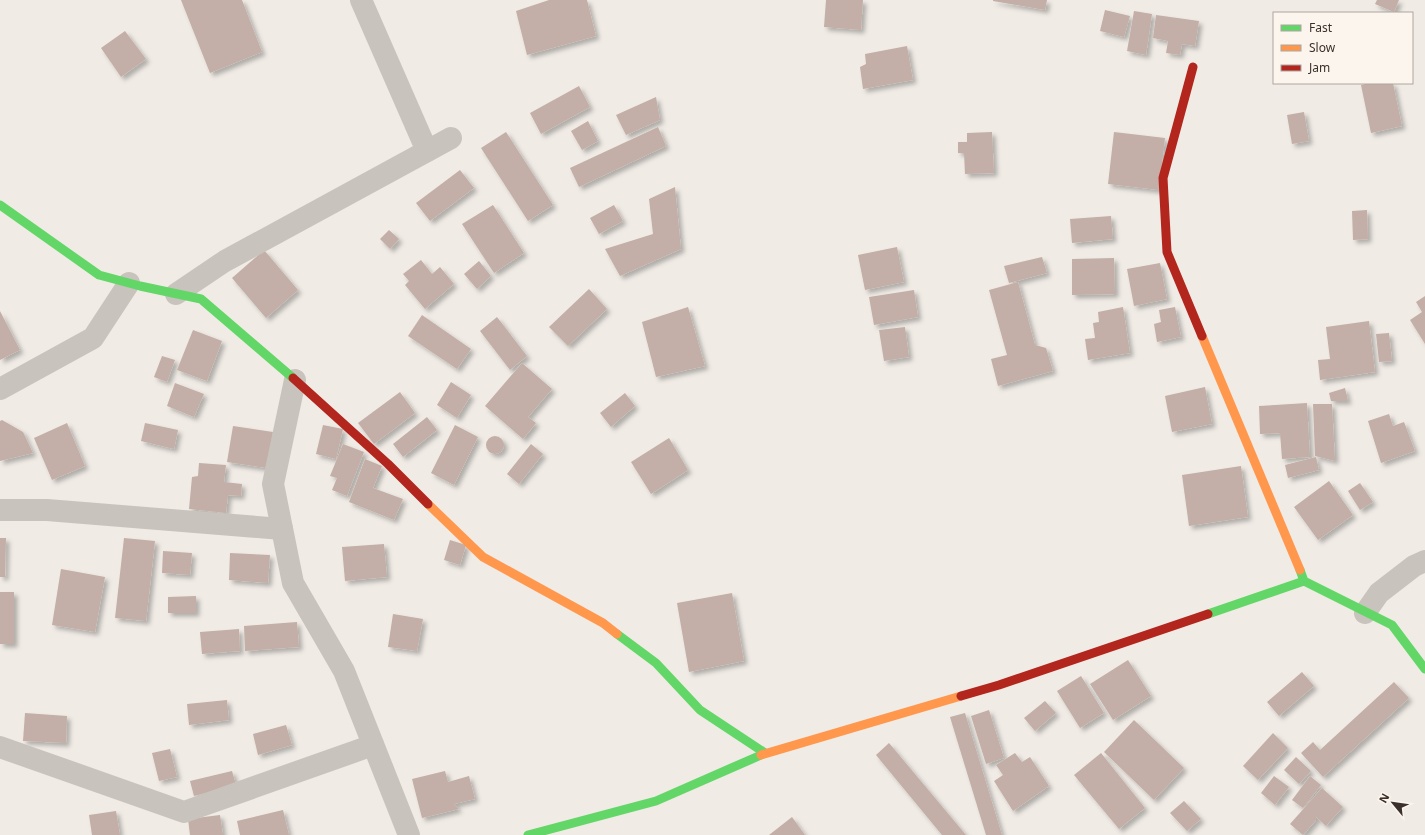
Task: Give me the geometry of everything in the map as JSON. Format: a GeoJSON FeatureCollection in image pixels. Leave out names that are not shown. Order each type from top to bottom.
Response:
{"type":"FeatureCollection","features":[{"type":"Feature","properties":{"kind":"street"},"geometry":{"type":"LineString","coordinates":[[361,0],[427,150]]}},
{"type":"Feature","properties":{"kind":"street"},"geometry":{"type":"LineString","coordinates":[[1193,67],[1163,178],[1168,252],[1304,582],[1392,626],[1425,669]]}},
{"type":"Feature","properties":{"kind":"street"},"geometry":{"type":"LineString","coordinates":[[176,294],[225,261],[451,138]]}},
{"type":"Feature","properties":{"kind":"street"},"geometry":{"type":"LineString","coordinates":[[0,205],[99,275],[201,299],[295,380],[388,464],[483,557],[603,623],[656,662],[700,710],[765,754]]}},
{"type":"Feature","properties":{"kind":"street"},"geometry":{"type":"LineString","coordinates":[[0,389],[92,338],[129,283]]}},
{"type":"Feature","properties":{"kind":"street"},"geometry":{"type":"LineString","coordinates":[[295,380],[273,484],[292,583],[344,671],[409,835]]}},
{"type":"Feature","properties":{"kind":"street"},"geometry":{"type":"LineString","coordinates":[[0,510],[48,510],[282,529]]}},
{"type":"Feature","properties":{"kind":"street"},"geometry":{"type":"LineString","coordinates":[[1365,613],[1379,593],[1414,566],[1425,561]]}},
{"type":"Feature","properties":{"kind":"street"},"geometry":{"type":"LineString","coordinates":[[528,835],[656,801],[765,754],[999,685],[1304,582]]}},
{"type":"Feature","properties":{"kind":"street"},"geometry":{"type":"LineString","coordinates":[[0,746],[184,812],[373,745]]}},
{"type":"Feature","properties":{"kind":"building"},"geometry":{"type":"Polygon","coordinates":[[[181,0],[242,0],[262,52],[210,73],[181,0]]]}},
{"type":"Feature","properties":{"kind":"building"},"geometry":{"type":"Polygon","coordinates":[[[549,0],[587,0],[596,36],[527,55],[516,11],[549,0]]]}},
{"type":"Feature","properties":{"kind":"building"},"geometry":{"type":"Polygon","coordinates":[[[826,0],[863,0],[861,30],[824,27],[826,0]]]}},
{"type":"Feature","properties":{"kind":"building"},"geometry":{"type":"Polygon","coordinates":[[[993,0],[1047,0],[1045,10],[993,0]]]}},
{"type":"Feature","properties":{"kind":"building"},"geometry":{"type":"Polygon","coordinates":[[[1377,0],[1399,0],[1394,12],[1375,4],[1377,0]]]}},
{"type":"Feature","properties":{"kind":"building"},"geometry":{"type":"Polygon","coordinates":[[[1105,10],[1130,16],[1124,37],[1100,31],[1105,10]]]}},
{"type":"Feature","properties":{"kind":"building"},"geometry":{"type":"Polygon","coordinates":[[[1134,11],[1152,14],[1146,55],[1127,51],[1134,11]]]}},
{"type":"Feature","properties":{"kind":"building"},"geometry":{"type":"Polygon","coordinates":[[[1156,15],[1199,21],[1195,46],[1182,44],[1180,55],[1166,53],[1168,41],[1153,38],[1156,15]]]}},
{"type":"Feature","properties":{"kind":"building"},"geometry":{"type":"Polygon","coordinates":[[[125,31],[146,59],[121,77],[101,48],[125,31]]]}},
{"type":"Feature","properties":{"kind":"building"},"geometry":{"type":"Polygon","coordinates":[[[907,46],[913,80],[863,89],[860,67],[866,64],[865,54],[907,46]]]}},
{"type":"Feature","properties":{"kind":"building"},"geometry":{"type":"Polygon","coordinates":[[[1393,84],[1402,126],[1371,133],[1361,85],[1393,84]]]}},
{"type":"Feature","properties":{"kind":"building"},"geometry":{"type":"Polygon","coordinates":[[[579,86],[590,107],[541,134],[530,113],[579,86]]]}},
{"type":"Feature","properties":{"kind":"building"},"geometry":{"type":"Polygon","coordinates":[[[656,97],[660,120],[626,135],[616,115],[656,97]]]}},
{"type":"Feature","properties":{"kind":"building"},"geometry":{"type":"Polygon","coordinates":[[[1304,112],[1309,141],[1292,144],[1287,115],[1304,112]]]}},
{"type":"Feature","properties":{"kind":"building"},"geometry":{"type":"Polygon","coordinates":[[[588,121],[598,141],[582,150],[571,131],[588,121]]]}},
{"type":"Feature","properties":{"kind":"building"},"geometry":{"type":"Polygon","coordinates":[[[658,127],[666,146],[579,187],[570,168],[658,127]]]}},
{"type":"Feature","properties":{"kind":"building"},"geometry":{"type":"Polygon","coordinates":[[[506,132],[553,205],[528,221],[481,148],[506,132]]]}},
{"type":"Feature","properties":{"kind":"building"},"geometry":{"type":"Polygon","coordinates":[[[992,132],[994,173],[965,174],[964,153],[958,153],[958,142],[967,142],[967,133],[992,132]]]}},
{"type":"Feature","properties":{"kind":"building"},"geometry":{"type":"Polygon","coordinates":[[[1114,132],[1165,138],[1159,190],[1108,184],[1114,132]]]}},
{"type":"Feature","properties":{"kind":"building"},"geometry":{"type":"Polygon","coordinates":[[[460,170],[474,188],[430,221],[416,203],[460,170]]]}},
{"type":"Feature","properties":{"kind":"building"},"geometry":{"type":"Polygon","coordinates":[[[675,187],[681,249],[620,276],[605,249],[653,234],[649,199],[675,187]]]}},
{"type":"Feature","properties":{"kind":"building"},"geometry":{"type":"Polygon","coordinates":[[[493,205],[524,253],[494,273],[462,224],[493,205]]]}},
{"type":"Feature","properties":{"kind":"building"},"geometry":{"type":"Polygon","coordinates":[[[614,205],[623,221],[599,234],[590,218],[614,205]]]}},
{"type":"Feature","properties":{"kind":"building"},"geometry":{"type":"Polygon","coordinates":[[[1367,210],[1368,239],[1353,240],[1352,211],[1367,210]]]}},
{"type":"Feature","properties":{"kind":"building"},"geometry":{"type":"Polygon","coordinates":[[[1111,216],[1113,239],[1072,243],[1070,219],[1111,216]]]}},
{"type":"Feature","properties":{"kind":"building"},"geometry":{"type":"Polygon","coordinates":[[[389,230],[399,239],[390,249],[380,239],[389,230]]]}},
{"type":"Feature","properties":{"kind":"building"},"geometry":{"type":"Polygon","coordinates":[[[897,247],[904,282],[865,290],[858,255],[897,247]]]}},
{"type":"Feature","properties":{"kind":"building"},"geometry":{"type":"Polygon","coordinates":[[[264,250],[298,290],[266,318],[232,278],[264,250]]]}},
{"type":"Feature","properties":{"kind":"building"},"geometry":{"type":"Polygon","coordinates":[[[1042,257],[1047,273],[1009,283],[1004,266],[1042,257]]]}},
{"type":"Feature","properties":{"kind":"building"},"geometry":{"type":"Polygon","coordinates":[[[1114,258],[1115,294],[1072,295],[1072,259],[1114,258]]]}},
{"type":"Feature","properties":{"kind":"building"},"geometry":{"type":"Polygon","coordinates":[[[421,260],[432,274],[440,267],[454,284],[425,309],[405,285],[409,281],[403,274],[421,260]]]}},
{"type":"Feature","properties":{"kind":"building"},"geometry":{"type":"Polygon","coordinates":[[[479,261],[491,276],[477,289],[464,274],[479,261]]]}},
{"type":"Feature","properties":{"kind":"building"},"geometry":{"type":"Polygon","coordinates":[[[1160,263],[1167,299],[1134,306],[1127,269],[1160,263]]]}},
{"type":"Feature","properties":{"kind":"building"},"geometry":{"type":"Polygon","coordinates":[[[1018,282],[1035,345],[1046,348],[1053,371],[998,386],[991,359],[1007,355],[989,290],[1018,282]]]}},
{"type":"Feature","properties":{"kind":"building"},"geometry":{"type":"Polygon","coordinates":[[[589,289],[607,309],[568,346],[549,327],[589,289]]]}},
{"type":"Feature","properties":{"kind":"building"},"geometry":{"type":"Polygon","coordinates":[[[914,290],[918,317],[874,325],[869,297],[914,290]]]}},
{"type":"Feature","properties":{"kind":"building"},"geometry":{"type":"Polygon","coordinates":[[[1425,296],[1425,344],[1410,320],[1422,312],[1416,302],[1425,296]]]}},
{"type":"Feature","properties":{"kind":"building"},"geometry":{"type":"Polygon","coordinates":[[[688,307],[705,366],[656,377],[642,322],[688,307]]]}},
{"type":"Feature","properties":{"kind":"building"},"geometry":{"type":"Polygon","coordinates":[[[1123,307],[1130,353],[1088,360],[1085,339],[1095,338],[1093,323],[1099,322],[1098,312],[1123,307]]]}},
{"type":"Feature","properties":{"kind":"building"},"geometry":{"type":"Polygon","coordinates":[[[1175,307],[1181,337],[1157,342],[1154,324],[1161,322],[1159,310],[1175,307]]]}},
{"type":"Feature","properties":{"kind":"building"},"geometry":{"type":"Polygon","coordinates":[[[0,311],[20,350],[0,360],[0,311]]]}},
{"type":"Feature","properties":{"kind":"building"},"geometry":{"type":"Polygon","coordinates":[[[422,315],[471,349],[457,369],[408,336],[422,315]]]}},
{"type":"Feature","properties":{"kind":"building"},"geometry":{"type":"Polygon","coordinates":[[[497,317],[527,356],[510,370],[480,331],[497,317]]]}},
{"type":"Feature","properties":{"kind":"building"},"geometry":{"type":"Polygon","coordinates":[[[1369,321],[1375,372],[1320,380],[1318,360],[1330,359],[1326,327],[1369,321]]]}},
{"type":"Feature","properties":{"kind":"building"},"geometry":{"type":"Polygon","coordinates":[[[905,327],[909,357],[884,361],[879,330],[905,327]]]}},
{"type":"Feature","properties":{"kind":"building"},"geometry":{"type":"Polygon","coordinates":[[[193,330],[222,341],[207,381],[177,370],[193,330]]]}},
{"type":"Feature","properties":{"kind":"building"},"geometry":{"type":"Polygon","coordinates":[[[1389,333],[1392,361],[1379,362],[1376,334],[1389,333]]]}},
{"type":"Feature","properties":{"kind":"building"},"geometry":{"type":"Polygon","coordinates":[[[162,356],[175,360],[167,382],[154,377],[162,356]]]}},
{"type":"Feature","properties":{"kind":"building"},"geometry":{"type":"Polygon","coordinates":[[[522,363],[552,389],[528,417],[536,423],[523,439],[485,406],[522,363]]]}},
{"type":"Feature","properties":{"kind":"building"},"geometry":{"type":"Polygon","coordinates":[[[451,382],[471,395],[457,418],[437,405],[451,382]]]}},
{"type":"Feature","properties":{"kind":"building"},"geometry":{"type":"Polygon","coordinates":[[[175,383],[204,394],[194,417],[167,406],[175,383]]]}},
{"type":"Feature","properties":{"kind":"building"},"geometry":{"type":"Polygon","coordinates":[[[1205,387],[1212,424],[1172,432],[1165,396],[1205,387]]]}},
{"type":"Feature","properties":{"kind":"building"},"geometry":{"type":"Polygon","coordinates":[[[1345,388],[1348,401],[1331,401],[1329,393],[1345,388]]]}},
{"type":"Feature","properties":{"kind":"building"},"geometry":{"type":"Polygon","coordinates":[[[400,392],[415,413],[374,444],[358,423],[400,392]]]}},
{"type":"Feature","properties":{"kind":"building"},"geometry":{"type":"Polygon","coordinates":[[[625,393],[635,406],[611,427],[600,413],[625,393]]]}},
{"type":"Feature","properties":{"kind":"building"},"geometry":{"type":"Polygon","coordinates":[[[1307,403],[1310,457],[1282,459],[1280,433],[1260,434],[1259,406],[1307,403]]]}},
{"type":"Feature","properties":{"kind":"building"},"geometry":{"type":"Polygon","coordinates":[[[1313,404],[1332,404],[1335,461],[1315,456],[1313,404]]]}},
{"type":"Feature","properties":{"kind":"building"},"geometry":{"type":"Polygon","coordinates":[[[1389,414],[1393,426],[1404,422],[1415,451],[1381,463],[1368,421],[1389,414]]]}},
{"type":"Feature","properties":{"kind":"building"},"geometry":{"type":"Polygon","coordinates":[[[427,417],[437,430],[403,457],[393,444],[427,417]]]}},
{"type":"Feature","properties":{"kind":"building"},"geometry":{"type":"Polygon","coordinates":[[[2,420],[23,432],[33,453],[0,461],[0,421],[2,420]]]}},
{"type":"Feature","properties":{"kind":"building"},"geometry":{"type":"Polygon","coordinates":[[[67,423],[85,466],[52,480],[34,438],[67,423]]]}},
{"type":"Feature","properties":{"kind":"building"},"geometry":{"type":"Polygon","coordinates":[[[145,423],[178,430],[174,449],[141,441],[145,423]]]}},
{"type":"Feature","properties":{"kind":"building"},"geometry":{"type":"Polygon","coordinates":[[[323,425],[343,429],[336,459],[316,454],[323,425]]]}},
{"type":"Feature","properties":{"kind":"building"},"geometry":{"type":"Polygon","coordinates":[[[455,425],[478,437],[454,485],[431,473],[455,425]]]}},
{"type":"Feature","properties":{"kind":"building"},"geometry":{"type":"Polygon","coordinates":[[[233,426],[273,432],[267,468],[227,462],[233,426]]]}},
{"type":"Feature","properties":{"kind":"building"},"geometry":{"type":"Polygon","coordinates":[[[495,436],[501,439],[504,445],[501,451],[495,454],[489,451],[486,445],[489,439],[495,436]]]}},
{"type":"Feature","properties":{"kind":"building"},"geometry":{"type":"Polygon","coordinates":[[[669,438],[688,470],[651,494],[631,462],[669,438]]]}},
{"type":"Feature","properties":{"kind":"building"},"geometry":{"type":"Polygon","coordinates":[[[343,444],[364,452],[347,496],[332,490],[337,478],[330,476],[343,444]]]}},
{"type":"Feature","properties":{"kind":"building"},"geometry":{"type":"Polygon","coordinates":[[[531,444],[543,454],[519,484],[507,474],[531,444]]]}},
{"type":"Feature","properties":{"kind":"building"},"geometry":{"type":"Polygon","coordinates":[[[1316,457],[1319,470],[1288,478],[1285,465],[1316,457]]]}},
{"type":"Feature","properties":{"kind":"building"},"geometry":{"type":"Polygon","coordinates":[[[365,459],[382,466],[373,488],[403,499],[394,520],[349,502],[365,459]]]}},
{"type":"Feature","properties":{"kind":"building"},"geometry":{"type":"Polygon","coordinates":[[[199,463],[226,465],[224,482],[242,484],[241,496],[228,495],[226,513],[189,509],[192,477],[198,476],[199,463]]]}},
{"type":"Feature","properties":{"kind":"building"},"geometry":{"type":"Polygon","coordinates":[[[1241,466],[1248,517],[1189,526],[1182,475],[1241,466]]]}},
{"type":"Feature","properties":{"kind":"building"},"geometry":{"type":"Polygon","coordinates":[[[1329,481],[1353,515],[1318,540],[1294,507],[1329,481]]]}},
{"type":"Feature","properties":{"kind":"building"},"geometry":{"type":"Polygon","coordinates":[[[1360,483],[1373,502],[1360,510],[1348,491],[1360,483]]]}},
{"type":"Feature","properties":{"kind":"building"},"geometry":{"type":"Polygon","coordinates":[[[0,538],[6,538],[5,577],[0,577],[0,538]]]}},
{"type":"Feature","properties":{"kind":"building"},"geometry":{"type":"Polygon","coordinates":[[[124,538],[155,541],[146,621],[115,618],[124,538]]]}},
{"type":"Feature","properties":{"kind":"building"},"geometry":{"type":"Polygon","coordinates":[[[450,540],[466,545],[460,565],[444,560],[450,540]]]}},
{"type":"Feature","properties":{"kind":"building"},"geometry":{"type":"Polygon","coordinates":[[[384,544],[387,577],[345,581],[342,547],[384,544]]]}},
{"type":"Feature","properties":{"kind":"building"},"geometry":{"type":"Polygon","coordinates":[[[163,551],[192,553],[190,575],[162,573],[163,551]]]}},
{"type":"Feature","properties":{"kind":"building"},"geometry":{"type":"Polygon","coordinates":[[[230,553],[270,555],[268,583],[229,580],[230,553]]]}},
{"type":"Feature","properties":{"kind":"building"},"geometry":{"type":"Polygon","coordinates":[[[61,569],[105,577],[95,632],[52,625],[61,569]]]}},
{"type":"Feature","properties":{"kind":"building"},"geometry":{"type":"Polygon","coordinates":[[[0,592],[14,592],[14,644],[0,644],[0,592]]]}},
{"type":"Feature","properties":{"kind":"building"},"geometry":{"type":"Polygon","coordinates":[[[732,593],[744,661],[689,672],[677,603],[732,593]]]}},
{"type":"Feature","properties":{"kind":"building"},"geometry":{"type":"Polygon","coordinates":[[[196,596],[196,613],[168,613],[168,597],[196,596]]]}},
{"type":"Feature","properties":{"kind":"building"},"geometry":{"type":"Polygon","coordinates":[[[393,614],[423,619],[417,651],[388,647],[393,614]]]}},
{"type":"Feature","properties":{"kind":"building"},"geometry":{"type":"Polygon","coordinates":[[[297,622],[299,647],[245,651],[244,626],[297,622]]]}},
{"type":"Feature","properties":{"kind":"building"},"geometry":{"type":"Polygon","coordinates":[[[239,629],[240,651],[202,654],[200,632],[239,629]]]}},
{"type":"Feature","properties":{"kind":"building"},"geometry":{"type":"Polygon","coordinates":[[[1128,660],[1151,696],[1113,720],[1090,684],[1128,660]]]}},
{"type":"Feature","properties":{"kind":"building"},"geometry":{"type":"Polygon","coordinates":[[[1302,672],[1314,686],[1279,716],[1267,702],[1302,672]]]}},
{"type":"Feature","properties":{"kind":"building"},"geometry":{"type":"Polygon","coordinates":[[[1081,676],[1104,713],[1080,728],[1057,691],[1081,676]]]}},
{"type":"Feature","properties":{"kind":"building"},"geometry":{"type":"Polygon","coordinates":[[[1394,682],[1409,698],[1323,777],[1301,753],[1313,742],[1320,750],[1394,682]]]}},
{"type":"Feature","properties":{"kind":"building"},"geometry":{"type":"Polygon","coordinates":[[[227,700],[229,720],[189,725],[187,704],[227,700]]]}},
{"type":"Feature","properties":{"kind":"building"},"geometry":{"type":"Polygon","coordinates":[[[1045,701],[1056,713],[1035,731],[1024,718],[1045,701]]]}},
{"type":"Feature","properties":{"kind":"building"},"geometry":{"type":"Polygon","coordinates":[[[989,710],[1004,758],[986,764],[971,716],[989,710]]]}},
{"type":"Feature","properties":{"kind":"building"},"geometry":{"type":"Polygon","coordinates":[[[25,713],[67,716],[66,743],[23,741],[25,713]]]}},
{"type":"Feature","properties":{"kind":"building"},"geometry":{"type":"Polygon","coordinates":[[[965,713],[1002,835],[986,835],[950,717],[965,713]]]}},
{"type":"Feature","properties":{"kind":"building"},"geometry":{"type":"Polygon","coordinates":[[[1134,720],[1184,768],[1154,800],[1104,752],[1134,720]]]}},
{"type":"Feature","properties":{"kind":"building"},"geometry":{"type":"Polygon","coordinates":[[[286,725],[292,745],[258,755],[253,734],[286,725]]]}},
{"type":"Feature","properties":{"kind":"building"},"geometry":{"type":"Polygon","coordinates":[[[1273,733],[1288,748],[1258,780],[1243,766],[1273,733]]]}},
{"type":"Feature","properties":{"kind":"building"},"geometry":{"type":"Polygon","coordinates":[[[889,743],[966,835],[942,835],[876,755],[889,743]]]}},
{"type":"Feature","properties":{"kind":"building"},"geometry":{"type":"Polygon","coordinates":[[[170,749],[177,777],[159,781],[152,753],[170,749]]]}},
{"type":"Feature","properties":{"kind":"building"},"geometry":{"type":"Polygon","coordinates":[[[1015,753],[1022,762],[1030,757],[1049,786],[1013,811],[994,781],[1003,775],[996,765],[1015,753]]]}},
{"type":"Feature","properties":{"kind":"building"},"geometry":{"type":"Polygon","coordinates":[[[1101,753],[1145,808],[1119,829],[1074,775],[1101,753]]]}},
{"type":"Feature","properties":{"kind":"building"},"geometry":{"type":"Polygon","coordinates":[[[1296,757],[1311,771],[1299,784],[1284,770],[1296,757]]]}},
{"type":"Feature","properties":{"kind":"building"},"geometry":{"type":"Polygon","coordinates":[[[232,771],[236,785],[194,796],[190,781],[232,771]]]}},
{"type":"Feature","properties":{"kind":"building"},"geometry":{"type":"Polygon","coordinates":[[[445,771],[448,782],[469,776],[475,799],[454,804],[459,809],[422,818],[412,779],[445,771]]]}},
{"type":"Feature","properties":{"kind":"building"},"geometry":{"type":"Polygon","coordinates":[[[1274,776],[1289,787],[1275,805],[1261,793],[1274,776]]]}},
{"type":"Feature","properties":{"kind":"building"},"geometry":{"type":"Polygon","coordinates":[[[1310,776],[1321,785],[1303,808],[1292,800],[1310,776]]]}},
{"type":"Feature","properties":{"kind":"building"},"geometry":{"type":"Polygon","coordinates":[[[1322,788],[1343,807],[1326,826],[1316,817],[1316,820],[1303,835],[1290,824],[1322,788]]]}},
{"type":"Feature","properties":{"kind":"building"},"geometry":{"type":"Polygon","coordinates":[[[1184,801],[1201,819],[1187,831],[1170,813],[1184,801]]]}},
{"type":"Feature","properties":{"kind":"building"},"geometry":{"type":"Polygon","coordinates":[[[283,810],[289,835],[240,835],[237,821],[283,810]]]}},
{"type":"Feature","properties":{"kind":"building"},"geometry":{"type":"Polygon","coordinates":[[[116,811],[120,835],[92,835],[89,815],[116,811]]]}},
{"type":"Feature","properties":{"kind":"building"},"geometry":{"type":"Polygon","coordinates":[[[220,815],[223,835],[190,835],[188,819],[220,815]]]}},
{"type":"Feature","properties":{"kind":"building"},"geometry":{"type":"Polygon","coordinates":[[[792,817],[805,835],[769,835],[792,817]]]}},
{"type":"Feature","properties":{"kind":"traffic: fast"},"geometry":{"type":"LineString","coordinates":[[0,205],[99,275],[140,286],[201,299],[293,378]]}},
{"type":"Feature","properties":{"kind":"traffic: fast"},"geometry":{"type":"LineString","coordinates":[[1300,570],[1304,581],[1392,625],[1425,669]]}},
{"type":"Feature","properties":{"kind":"traffic: fast"},"geometry":{"type":"LineString","coordinates":[[1208,614],[1304,581]]}},
{"type":"Feature","properties":{"kind":"traffic: fast"},"geometry":{"type":"LineString","coordinates":[[617,634],[656,663],[700,710],[765,753]]}},
{"type":"Feature","properties":{"kind":"traffic: fast"},"geometry":{"type":"LineString","coordinates":[[528,835],[656,801],[761,755]]}},
{"type":"Feature","properties":{"kind":"traffic: slow"},"geometry":{"type":"LineString","coordinates":[[1202,336],[1300,570]]}},
{"type":"Feature","properties":{"kind":"traffic: slow"},"geometry":{"type":"LineString","coordinates":[[428,504],[483,557],[603,623],[617,634]]}},
{"type":"Feature","properties":{"kind":"traffic: slow"},"geometry":{"type":"LineString","coordinates":[[761,755],[961,696]]}},
{"type":"Feature","properties":{"kind":"traffic: jam"},"geometry":{"type":"LineString","coordinates":[[1193,67],[1163,178],[1167,252],[1202,336]]}},
{"type":"Feature","properties":{"kind":"traffic: jam"},"geometry":{"type":"LineString","coordinates":[[293,378],[388,464],[428,504]]}},
{"type":"Feature","properties":{"kind":"traffic: jam"},"geometry":{"type":"LineString","coordinates":[[961,696],[999,685],[1208,614]]}}]}
